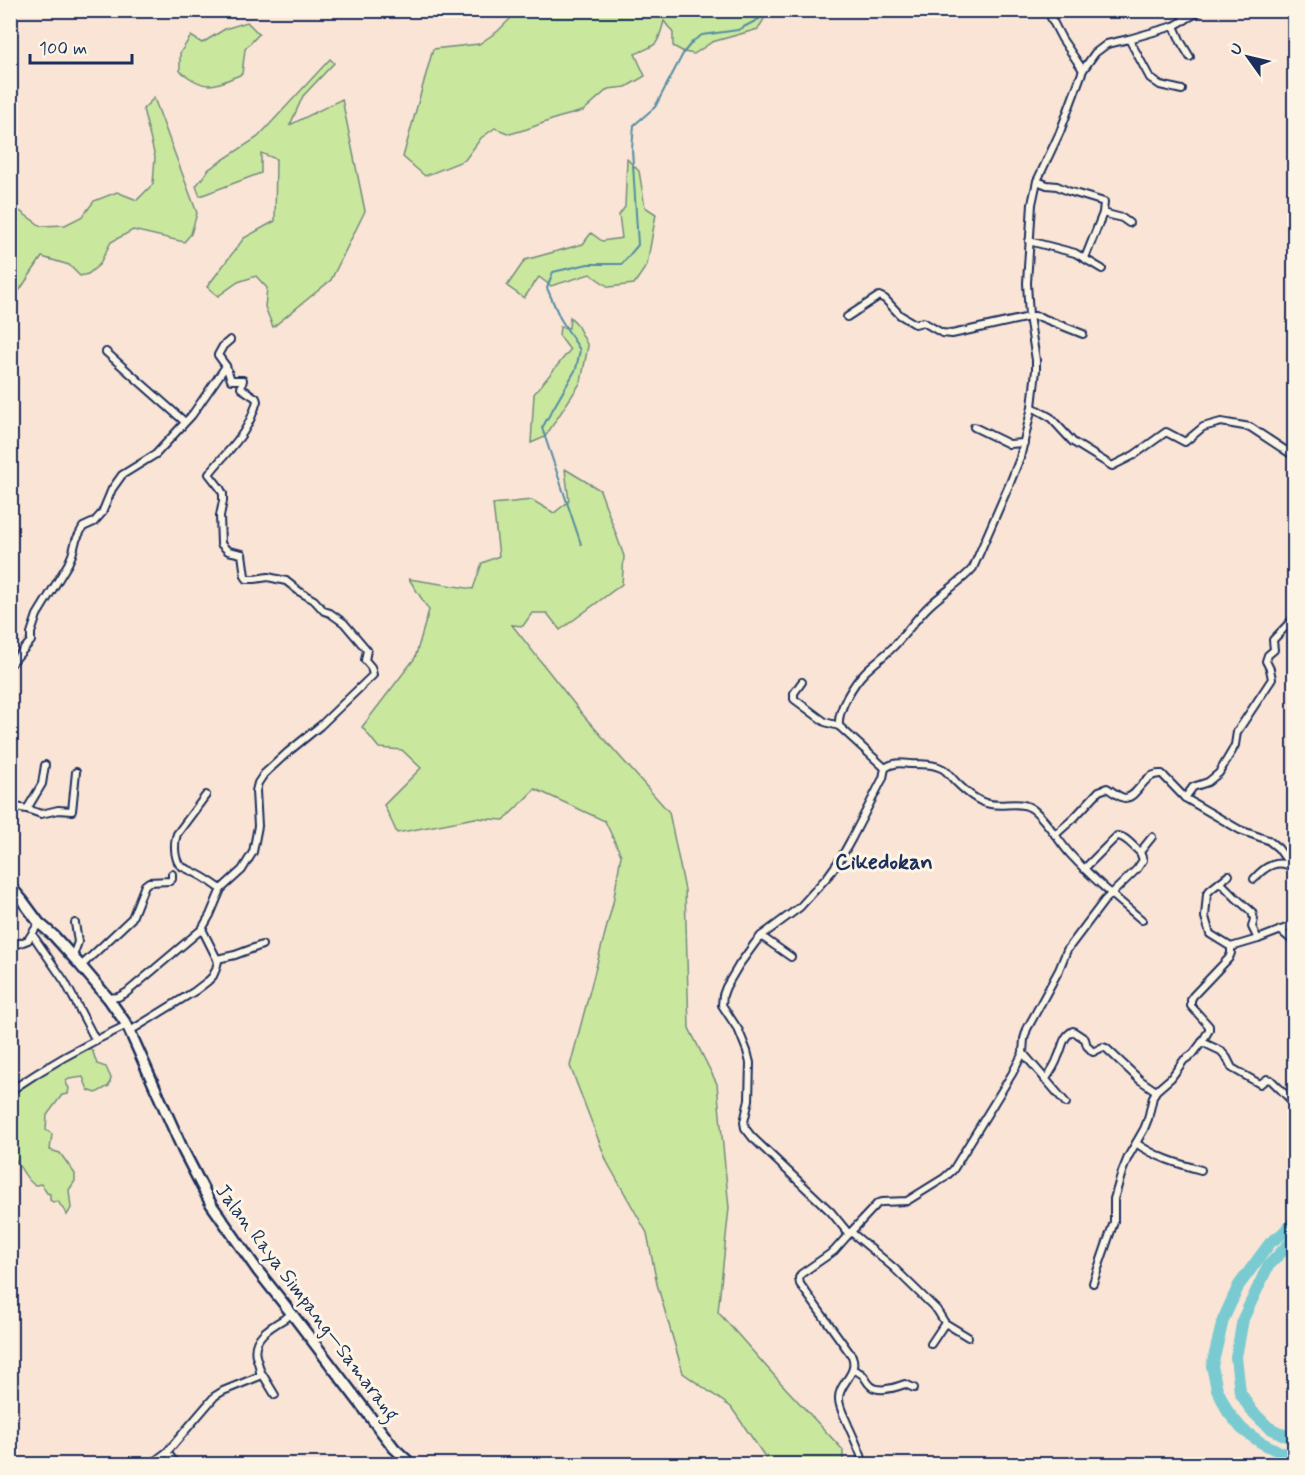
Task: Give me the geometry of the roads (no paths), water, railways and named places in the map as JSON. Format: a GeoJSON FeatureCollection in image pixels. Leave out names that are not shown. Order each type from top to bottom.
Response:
{"type":"FeatureCollection","features":[{"type":"Feature","properties":{"kind":"main road","name":"Jalan Raya Simpang—Samarang"},"geometry":{"type":"LineString","coordinates":[[10,886],[39,923],[73,956],[108,998],[129,1028],[200,1185],[238,1243],[394,1448],[411,1464]]}},
{"type":"Feature","properties":{"kind":"street"},"geometry":{"type":"LineString","coordinates":[[1047,10],[1062,39],[1083,70]]}},
{"type":"Feature","properties":{"kind":"street"},"geometry":{"type":"LineString","coordinates":[[1179,10],[1185,20]]}},
{"type":"Feature","properties":{"kind":"street"},"geometry":{"type":"LineString","coordinates":[[839,726],[839,717],[845,703],[865,672],[897,643],[930,606],[973,568],[1010,483],[1024,443],[1032,407],[1036,370],[1027,283],[1032,204],[1037,181],[1060,132],[1083,70],[1100,48],[1117,41],[1174,26],[1202,10]]}},
{"type":"Feature","properties":{"kind":"street"},"geometry":{"type":"LineString","coordinates":[[1174,26],[1190,57]]}},
{"type":"Feature","properties":{"kind":"street"},"geometry":{"type":"LineString","coordinates":[[1129,39],[1147,73],[1154,81],[1160,85],[1182,90]]}},
{"type":"Feature","properties":{"kind":"street"},"geometry":{"type":"LineString","coordinates":[[1037,181],[1103,201],[1105,205],[1103,213],[1085,258]]}},
{"type":"Feature","properties":{"kind":"street"},"geometry":{"type":"LineString","coordinates":[[1103,213],[1122,218],[1129,223]]}},
{"type":"Feature","properties":{"kind":"street"},"geometry":{"type":"LineString","coordinates":[[1029,241],[1064,249],[1085,258],[1101,269]]}},
{"type":"Feature","properties":{"kind":"street"},"geometry":{"type":"LineString","coordinates":[[847,317],[879,296],[885,298],[900,315],[915,324],[922,322],[947,334],[1029,316],[1040,317],[1083,334]]}},
{"type":"Feature","properties":{"kind":"street"},"geometry":{"type":"LineString","coordinates":[[108,998],[126,993],[202,929],[222,889],[242,870],[253,852],[258,826],[256,791],[264,774],[373,675],[371,667],[365,660],[367,650],[344,623],[324,611],[314,600],[286,581],[268,577],[247,579],[242,554],[228,551],[221,544],[220,516],[223,494],[208,474],[244,432],[257,400],[241,388],[243,380],[231,379],[218,355],[230,340]]}},
{"type":"Feature","properties":{"kind":"street"},"geometry":{"type":"LineString","coordinates":[[106,352],[185,422]]}},
{"type":"Feature","properties":{"kind":"street"},"geometry":{"type":"LineString","coordinates":[[10,665],[31,641],[37,615],[71,559],[76,540],[83,527],[93,522],[102,513],[112,489],[122,475],[156,454],[185,422],[226,366]]}},
{"type":"Feature","properties":{"kind":"street"},"geometry":{"type":"LineString","coordinates":[[1032,407],[1050,417],[1073,442],[1112,466],[1134,455],[1166,432],[1185,442],[1203,427],[1219,422],[1250,428],[1294,456]]}},
{"type":"Feature","properties":{"kind":"street"},"geometry":{"type":"LineString","coordinates":[[974,427],[1009,444],[1024,443]]}},
{"type":"Feature","properties":{"kind":"street"},"geometry":{"type":"LineString","coordinates":[[1185,798],[1192,787],[1215,777],[1226,761],[1234,745],[1237,732],[1272,679],[1266,661],[1268,655],[1274,650],[1273,641],[1294,618]]}},
{"type":"Feature","properties":{"kind":"street"},"geometry":{"type":"LineString","coordinates":[[802,682],[794,693],[794,699],[823,721],[839,726],[885,768]]}},
{"type":"Feature","properties":{"kind":"street"},"geometry":{"type":"LineString","coordinates":[[968,1337],[945,1323],[937,1310],[894,1268],[850,1233],[752,1137],[744,1122],[749,1100],[750,1063],[739,1031],[723,1007],[722,998],[726,987],[761,936],[800,907],[828,876],[852,838],[883,778],[885,768],[898,763],[931,765],[941,768],[984,803],[1030,807],[1084,869],[1142,920]]}},
{"type":"Feature","properties":{"kind":"street"},"geometry":{"type":"LineString","coordinates":[[27,809],[42,784],[45,765]]}},
{"type":"Feature","properties":{"kind":"street"},"geometry":{"type":"LineString","coordinates":[[10,806],[41,814],[58,810],[72,811],[76,772]]}},
{"type":"Feature","properties":{"kind":"street"},"geometry":{"type":"LineString","coordinates":[[1055,835],[1099,791],[1107,788],[1127,798],[1146,779],[1157,773],[1165,775],[1185,798],[1240,830],[1268,840],[1278,848],[1293,868]]}},
{"type":"Feature","properties":{"kind":"street"},"geometry":{"type":"LineString","coordinates":[[206,795],[177,834],[175,840],[178,861],[181,866],[199,874],[222,889]]}},
{"type":"Feature","properties":{"kind":"street"},"geometry":{"type":"LineString","coordinates":[[864,1464],[839,1401],[840,1393],[853,1370],[852,1356],[800,1284],[799,1279],[801,1274],[834,1251],[878,1203],[907,1201],[953,1170],[1023,1053],[1027,1029],[1056,976],[1067,950],[1104,901],[1143,860],[1140,852],[1121,836],[1117,836],[1084,869]]}},
{"type":"Feature","properties":{"kind":"street"},"geometry":{"type":"LineString","coordinates":[[1140,852],[1152,837]]}},
{"type":"Feature","properties":{"kind":"street"},"geometry":{"type":"LineString","coordinates":[[1254,879],[1267,866],[1280,864],[1293,868]]}},
{"type":"Feature","properties":{"kind":"street"},"geometry":{"type":"LineString","coordinates":[[81,966],[132,918],[145,885],[152,881],[168,882],[172,874]]}},
{"type":"Feature","properties":{"kind":"street"},"geometry":{"type":"LineString","coordinates":[[1229,875],[1207,894],[1205,917],[1210,934],[1231,947],[1258,939],[1294,923]]}},
{"type":"Feature","properties":{"kind":"street"},"geometry":{"type":"LineString","coordinates":[[1220,882],[1252,912],[1254,919],[1252,927],[1258,939]]}},
{"type":"Feature","properties":{"kind":"street"},"geometry":{"type":"LineString","coordinates":[[10,947],[28,940],[39,923]]}},
{"type":"Feature","properties":{"kind":"street"},"geometry":{"type":"LineString","coordinates":[[73,956],[78,942],[75,923]]}},
{"type":"Feature","properties":{"kind":"street"},"geometry":{"type":"LineString","coordinates":[[10,1091],[40,1070],[95,1039],[129,1028],[208,981],[216,969],[217,959],[202,929]]}},
{"type":"Feature","properties":{"kind":"street"},"geometry":{"type":"LineString","coordinates":[[1280,930],[1294,942]]}},
{"type":"Feature","properties":{"kind":"street"},"geometry":{"type":"LineString","coordinates":[[32,934],[65,982],[95,1039]]}},
{"type":"Feature","properties":{"kind":"street"},"geometry":{"type":"LineString","coordinates":[[761,936],[791,957]]}},
{"type":"Feature","properties":{"kind":"street"},"geometry":{"type":"LineString","coordinates":[[217,959],[262,945]]}},
{"type":"Feature","properties":{"kind":"street"},"geometry":{"type":"LineString","coordinates":[[1093,1283],[1114,1222],[1114,1198],[1125,1165],[1148,1119],[1153,1097],[1171,1078],[1185,1058],[1193,1054],[1209,1030],[1209,1026],[1191,1006],[1191,1000],[1229,958],[1231,947]]}},
{"type":"Feature","properties":{"kind":"street"},"geometry":{"type":"LineString","coordinates":[[1045,1080],[1059,1057],[1064,1038],[1073,1031],[1085,1039],[1087,1046],[1093,1052],[1103,1047],[1106,1048],[1156,1092]]}},
{"type":"Feature","properties":{"kind":"street"},"geometry":{"type":"LineString","coordinates":[[1202,1042],[1221,1051],[1232,1068],[1241,1075],[1260,1084],[1267,1079],[1271,1080],[1294,1103]]}},
{"type":"Feature","properties":{"kind":"street"},"geometry":{"type":"LineString","coordinates":[[1023,1053],[1066,1103]]}},
{"type":"Feature","properties":{"kind":"street"},"geometry":{"type":"LineString","coordinates":[[1136,1143],[1155,1154],[1201,1170]]}},
{"type":"Feature","properties":{"kind":"street"},"geometry":{"type":"LineString","coordinates":[[275,1395],[261,1372],[256,1351],[258,1338],[290,1310]]}},
{"type":"Feature","properties":{"kind":"street"},"geometry":{"type":"LineString","coordinates":[[931,1344],[945,1323]]}},
{"type":"Feature","properties":{"kind":"street"},"geometry":{"type":"LineString","coordinates":[[853,1370],[863,1374],[871,1386],[876,1388],[894,1388],[905,1384],[914,1388]]}},
{"type":"Feature","properties":{"kind":"street"},"geometry":{"type":"LineString","coordinates":[[151,1464],[167,1452],[215,1396],[233,1386],[260,1376],[261,1372]]}},
{"type":"Feature","properties":{"kind":"street"},"geometry":{"type":"LineString","coordinates":[[167,1452],[176,1464]]}},
{"type":"Feature","properties":{"kind":"waterway"},"geometry":{"type":"LineString","coordinates":[[581,544],[542,428],[576,369],[580,350],[560,318],[547,288],[553,272],[588,264],[622,264],[638,245],[632,149],[634,125],[655,107],[684,52],[693,41],[702,35],[738,30],[759,19],[763,10]]}},
{"type":"Feature","properties":{"kind":"waterway"},"geometry":{"type":"LineString","coordinates":[[1294,1222],[1270,1243],[1239,1285],[1223,1320],[1212,1366],[1217,1389],[1228,1412],[1242,1429],[1260,1442],[1294,1458]]}},
{"type":"Feature","properties":{"kind":"waterway"},"geometry":{"type":"LineString","coordinates":[[1294,1239],[1268,1266],[1243,1319],[1236,1357],[1240,1392],[1251,1410],[1268,1427],[1294,1440]]}},
{"type":"Feature","properties":{"kind":"district","name":"Cikedokan"},"geometry":{"type":"Point","coordinates":[884,861]}}]}
